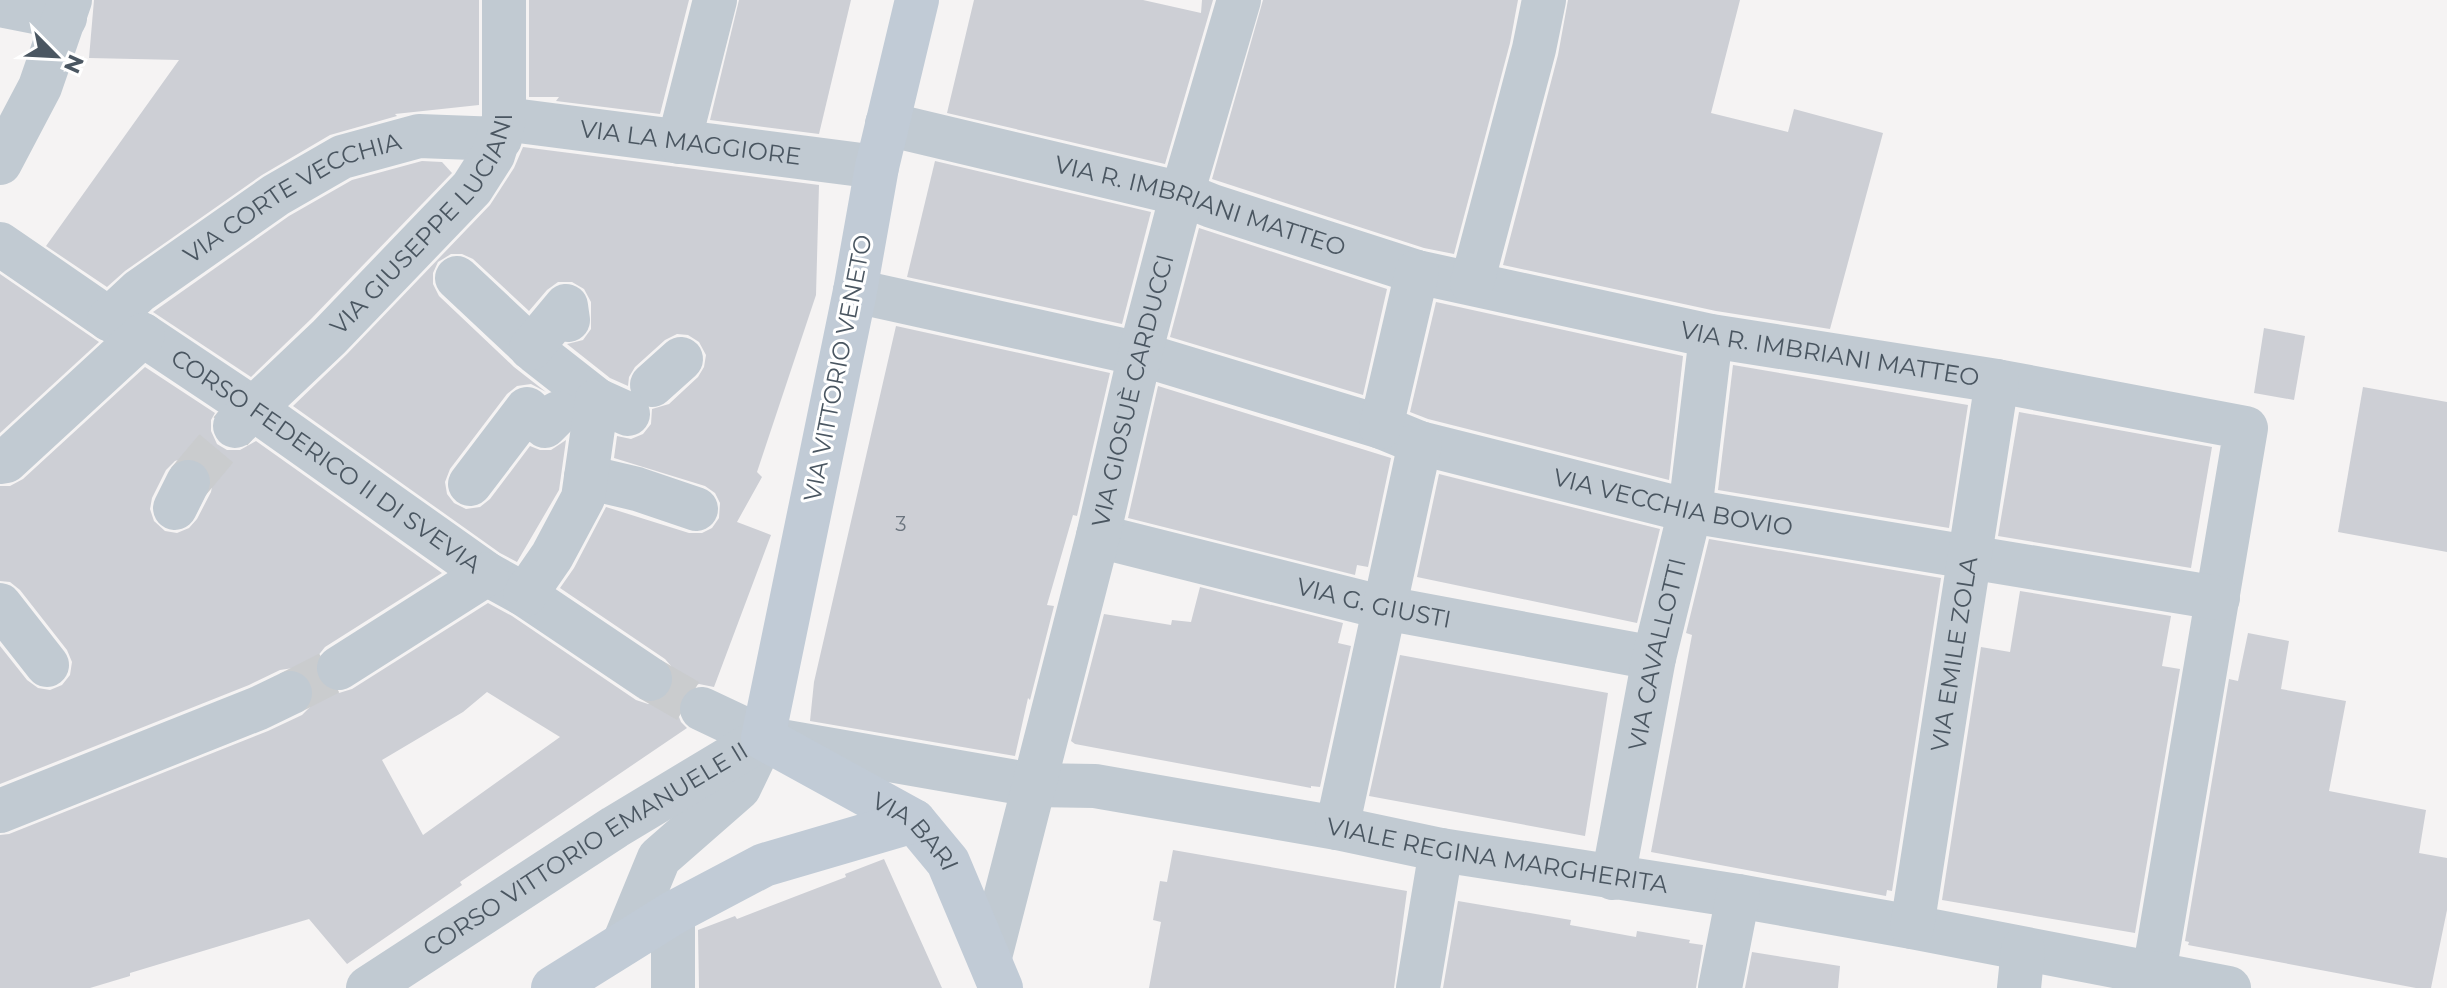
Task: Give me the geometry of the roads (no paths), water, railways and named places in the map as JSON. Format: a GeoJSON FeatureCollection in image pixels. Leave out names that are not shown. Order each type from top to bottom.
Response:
{"type":"FeatureCollection","features":[{"type":"Feature","properties":{"kind":"main road","name":"VIA VITTORIO VENETO"},"geometry":{"type":"LineString","coordinates":[[763,738],[855,291],[877,167],[917,0]]}},
{"type":"Feature","properties":{"kind":"main road","name":"VIA BARI"},"geometry":{"type":"LineString","coordinates":[[763,738],[914,821],[948,862],[996,973]]}},
{"type":"Feature","properties":{"kind":"main road"},"geometry":{"type":"LineString","coordinates":[[553,988],[673,913],[764,865],[914,821]]}},
{"type":"Feature","properties":{"kind":"street","name":"VIA GIUSEPPE LUCIANI"},"geometry":{"type":"LineString","coordinates":[[244,417],[329,337],[472,188],[493,155],[502,129],[504,0]]}},
{"type":"Feature","properties":{"kind":"street"},"geometry":{"type":"LineString","coordinates":[[679,142],[715,0]]}},
{"type":"Feature","properties":{"kind":"street","name":"VIA GIOSUÈ CARDUCCI"},"geometry":{"type":"LineString","coordinates":[[996,973],[1033,785],[1098,536],[1140,354],[1182,194],[1239,0]]}},
{"type":"Feature","properties":{"kind":"street"},"geometry":{"type":"LineString","coordinates":[[1472,283],[1544,0]]}},
{"type":"Feature","properties":{"kind":"street"},"geometry":{"type":"LineString","coordinates":[[0,5],[68,9],[40,87],[0,163]]}},
{"type":"Feature","properties":{"kind":"street","name":"VIA R. IMBRIANI MATTEO"},"geometry":{"type":"LineString","coordinates":[[887,124],[1182,194],[1417,272],[1711,336],[1997,381],[2246,428],[2154,973]]}},
{"type":"Feature","properties":{"kind":"street","name":"VIA LA MAGGIORE"},"geometry":{"type":"LineString","coordinates":[[502,129],[679,142],[877,167]]}},
{"type":"Feature","properties":{"kind":"street","name":"VIA CORTE VECCHIA"},"geometry":{"type":"LineString","coordinates":[[0,462],[6,461],[126,327],[139,291],[264,204],[342,157],[419,136],[502,129]]}},
{"type":"Feature","properties":{"kind":"street","name":"CORSO FEDERICO II DI SVEVIA"},"geometry":{"type":"LineString","coordinates":[[0,244],[126,327],[244,417],[487,574],[525,595],[650,679]]}},
{"type":"Feature","properties":{"kind":"street"},"geometry":{"type":"LineString","coordinates":[[1337,828],[1385,608],[1417,272]]}},
{"type":"Feature","properties":{"kind":"street"},"geometry":{"type":"LineString","coordinates":[[457,278],[531,348],[611,397]]}},
{"type":"Feature","properties":{"kind":"street","name":"VIA VECCHIA BOVIO"},"geometry":{"type":"LineString","coordinates":[[855,291],[1140,354],[1401,435],[1690,511],[2218,598]]}},
{"type":"Feature","properties":{"kind":"street"},"geometry":{"type":"LineString","coordinates":[[531,348],[566,306],[568,320]]}},
{"type":"Feature","properties":{"kind":"street","name":"VIA CAVALLOTTI"},"geometry":{"type":"LineString","coordinates":[[1613,878],[1654,658],[1690,511],[1711,336]]}},
{"type":"Feature","properties":{"kind":"street","name":"VIA EMILE ZOLA"},"geometry":{"type":"LineString","coordinates":[[1912,927],[1997,381]]}},
{"type":"Feature","properties":{"kind":"street"},"geometry":{"type":"LineString","coordinates":[[525,595],[552,556],[583,498],[586,477],[611,397]]}},
{"type":"Feature","properties":{"kind":"street"},"geometry":{"type":"LineString","coordinates":[[470,484],[527,409],[545,426],[611,397]]}},
{"type":"Feature","properties":{"kind":"street"},"geometry":{"type":"LineString","coordinates":[[586,477],[637,489],[696,509]]}},
{"type":"Feature","properties":{"kind":"street","name":"VIA G. GIUSTI"},"geometry":{"type":"LineString","coordinates":[[1098,536],[1385,608],[1654,658]]}},
{"type":"Feature","properties":{"kind":"street"},"geometry":{"type":"LineString","coordinates":[[339,668],[487,574]]}},
{"type":"Feature","properties":{"kind":"street"},"geometry":{"type":"LineString","coordinates":[[0,605],[47,665]]}},
{"type":"Feature","properties":{"kind":"street"},"geometry":{"type":"LineString","coordinates":[[0,811],[290,693]]}},
{"type":"Feature","properties":{"kind":"street"},"geometry":{"type":"LineString","coordinates":[[624,943],[659,858],[739,788],[763,738],[702,709]]}},
{"type":"Feature","properties":{"kind":"street","name":"VIALE REGINA MARGHERITA"},"geometry":{"type":"LineString","coordinates":[[763,738],[1033,785],[1095,786],[1337,828],[1441,850],[1738,896],[1912,927],[2021,968],[2154,973],[2229,988]]}},
{"type":"Feature","properties":{"kind":"street","name":"CORSO VITTORIO EMANUELE II"},"geometry":{"type":"LineString","coordinates":[[368,988],[615,827],[763,738]]}},
{"type":"Feature","properties":{"kind":"street"},"geometry":{"type":"LineString","coordinates":[[1418,988],[1441,850]]}},
{"type":"Feature","properties":{"kind":"street"},"geometry":{"type":"LineString","coordinates":[[1720,988],[1738,896]]}},
{"type":"Feature","properties":{"kind":"street"},"geometry":{"type":"LineString","coordinates":[[673,913],[673,988]]}},
{"type":"Feature","properties":{"kind":"tunnel"},"geometry":{"type":"LineString","coordinates":[[188,482],[235,426]]}},
{"type":"Feature","properties":{"kind":"tunnel"},"geometry":{"type":"LineString","coordinates":[[290,693],[339,668]]}},
{"type":"Feature","properties":{"kind":"tunnel"},"geometry":{"type":"LineString","coordinates":[[650,679],[702,709]]}}]}
